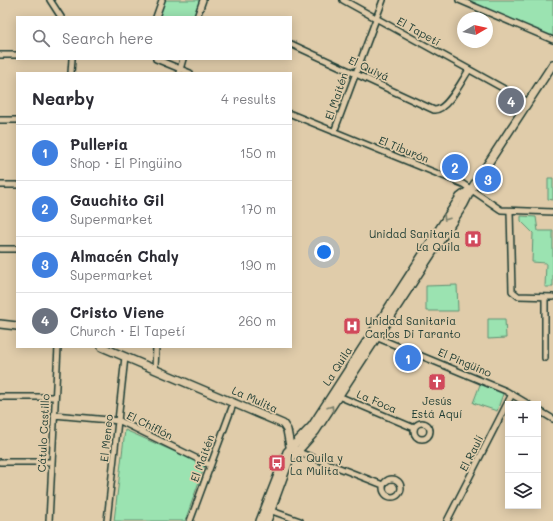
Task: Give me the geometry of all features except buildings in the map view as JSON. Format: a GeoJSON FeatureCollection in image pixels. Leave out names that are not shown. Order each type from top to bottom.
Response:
{"type":"FeatureCollection","features":[{"type":"Feature","properties":{"kind":"main road","name":"La Quila"},"geometry":{"type":"LineString","coordinates":[[336,395],[378,338],[467,201],[472,188],[553,64]]}},
{"type":"Feature","properties":{"kind":"main road","name":"La Quila"},"geometry":{"type":"LineString","coordinates":[[260,521],[268,509],[294,449],[312,437],[370,335],[460,197],[472,188]]}},
{"type":"Feature","properties":{"kind":"main road"},"geometry":{"type":"LineString","coordinates":[[0,324],[16,326]]}},
{"type":"Feature","properties":{"kind":"main road","name":"El Pingüino"},"geometry":{"type":"LineString","coordinates":[[370,335],[378,338]]}},
{"type":"Feature","properties":{"kind":"main road","name":"La Mulita"},"geometry":{"type":"LineString","coordinates":[[104,348],[283,424],[287,430],[294,449]]}},
{"type":"Feature","properties":{"kind":"main road","name":"La Quila"},"geometry":{"type":"LineString","coordinates":[[267,521],[268,509]]}},
{"type":"Feature","properties":{"kind":"street"},"geometry":{"type":"LineString","coordinates":[[50,0],[60,16]]}},
{"type":"Feature","properties":{"kind":"street"},"geometry":{"type":"LineString","coordinates":[[156,16],[162,0]]}},
{"type":"Feature","properties":{"kind":"street"},"geometry":{"type":"LineString","coordinates":[[197,16],[203,0]]}},
{"type":"Feature","properties":{"kind":"street","name":"El Tapetí"},"geometry":{"type":"LineString","coordinates":[[343,0],[528,102]]}},
{"type":"Feature","properties":{"kind":"street","name":"El Maitén"},"geometry":{"type":"LineString","coordinates":[[334,132],[383,0]]}},
{"type":"Feature","properties":{"kind":"street"},"geometry":{"type":"LineString","coordinates":[[459,0],[553,40]]}},
{"type":"Feature","properties":{"kind":"street","name":"El Quiyá"},"geometry":{"type":"LineString","coordinates":[[292,44],[355,72],[434,110],[438,110],[445,106],[469,70]]}},
{"type":"Feature","properties":{"kind":"street"},"geometry":{"type":"LineString","coordinates":[[0,55],[16,55]]}},
{"type":"Feature","properties":{"kind":"street"},"geometry":{"type":"LineString","coordinates":[[71,72],[72,60]]}},
{"type":"Feature","properties":{"kind":"street"},"geometry":{"type":"LineString","coordinates":[[158,60],[179,71],[183,60]]}},
{"type":"Feature","properties":{"kind":"street","name":"El Tiburón"},"geometry":{"type":"LineString","coordinates":[[292,114],[472,188],[501,210],[553,212]]}},
{"type":"Feature","properties":{"kind":"street"},"geometry":{"type":"LineString","coordinates":[[0,120],[16,120]]}},
{"type":"Feature","properties":{"kind":"street"},"geometry":{"type":"LineString","coordinates":[[0,185],[16,185]]}},
{"type":"Feature","properties":{"kind":"street"},"geometry":{"type":"LineString","coordinates":[[510,211],[512,291],[518,296],[545,298],[553,297]]}},
{"type":"Feature","properties":{"kind":"street"},"geometry":{"type":"LineString","coordinates":[[0,249],[16,249]]}},
{"type":"Feature","properties":{"kind":"street"},"geometry":{"type":"LineString","coordinates":[[545,298],[545,358]]}},
{"type":"Feature","properties":{"kind":"street","name":"El Pingüino"},"geometry":{"type":"LineString","coordinates":[[378,338],[512,394],[523,401]]}},
{"type":"Feature","properties":{"kind":"street","name":"Cátulo Castillo"},"geometry":{"type":"LineString","coordinates":[[49,521],[58,348]]}},
{"type":"Feature","properties":{"kind":"street"},"geometry":{"type":"LineString","coordinates":[[155,369],[156,348]]}},
{"type":"Feature","properties":{"kind":"street","name":"El Meneo"},"geometry":{"type":"LineString","coordinates":[[107,521],[125,357]]}},
{"type":"Feature","properties":{"kind":"street","name":"El Raulí"},"geometry":{"type":"LineString","coordinates":[[447,521],[512,394]]}},
{"type":"Feature","properties":{"kind":"street","name":"La Foca"},"geometry":{"type":"LineString","coordinates":[[336,395],[414,428]]}},
{"type":"Feature","properties":{"kind":"street"},"geometry":{"type":"LineString","coordinates":[[0,397],[55,397]]}},
{"type":"Feature","properties":{"kind":"street","name":"El Maitén"},"geometry":{"type":"LineString","coordinates":[[190,521],[234,402]]}},
{"type":"Feature","properties":{"kind":"street"},"geometry":{"type":"LineString","coordinates":[[541,412],[553,419]]}},
{"type":"Feature","properties":{"kind":"street","name":"El Chiflón"},"geometry":{"type":"LineString","coordinates":[[54,415],[118,421],[210,465]]}},
{"type":"Feature","properties":{"kind":"street"},"geometry":{"type":"LineString","coordinates":[[294,449],[383,485]]}},
{"type":"Feature","properties":{"kind":"street"},"geometry":{"type":"LineString","coordinates":[[0,462],[52,462]]}},
{"type":"Feature","properties":{"kind":"street"},"geometry":{"type":"LineString","coordinates":[[268,509],[300,521]]}},
{"type":"Feature","properties":{"kind":"green space"},"geometry":{"type":"Polygon","coordinates":[[[164,0],[201,0],[195,16],[158,16],[164,0]]]}},
{"type":"Feature","properties":{"kind":"green space"},"geometry":{"type":"Polygon","coordinates":[[[467,0],[553,0],[553,37],[467,0]]]}},
{"type":"Feature","properties":{"kind":"green space"},"geometry":{"type":"Polygon","coordinates":[[[548,178],[553,178],[553,200],[548,199],[548,178]]]}},
{"type":"Feature","properties":{"kind":"green space"},"geometry":{"type":"Polygon","coordinates":[[[521,216],[536,217],[538,231],[553,231],[553,287],[545,287],[546,263],[532,262],[533,233],[521,221],[521,216]]]}},
{"type":"Feature","properties":{"kind":"green space"},"geometry":{"type":"Polygon","coordinates":[[[457,285],[458,311],[426,311],[426,286],[457,285]]]}},
{"type":"Feature","properties":{"kind":"green space"},"geometry":{"type":"Polygon","coordinates":[[[488,319],[505,319],[506,338],[488,339],[488,319]]]}},
{"type":"Feature","properties":{"kind":"green space"},"geometry":{"type":"Polygon","coordinates":[[[481,382],[504,391],[497,411],[473,403],[481,382]]]}},
{"type":"Feature","properties":{"kind":"green space"},"geometry":{"type":"Polygon","coordinates":[[[125,430],[205,465],[185,521],[114,521],[125,430]]]}},
{"type":"Feature","properties":{"kind":"place","name":"Cristo Viene"},"geometry":{"type":"Point","coordinates":[511,101]}},
{"type":"Feature","properties":{"kind":"place","name":"Gauchito Gil"},"geometry":{"type":"Point","coordinates":[455,167]}},
{"type":"Feature","properties":{"kind":"place","name":"Almacén Chaly"},"geometry":{"type":"Point","coordinates":[488,179]}},
{"type":"Feature","properties":{"kind":"place","name":"Unidad Sanitaria La Quila"},"geometry":{"type":"Point","coordinates":[473,239]}},
{"type":"Feature","properties":{"kind":"place","name":"Unidad Sanitaria Carlos Di Taranto"},"geometry":{"type":"Point","coordinates":[352,326]}},
{"type":"Feature","properties":{"kind":"place","name":"Pulleria"},"geometry":{"type":"Point","coordinates":[408,358]}},
{"type":"Feature","properties":{"kind":"place","name":"Jesús Está Aquí"},"geometry":{"type":"Point","coordinates":[437,382]}},
{"type":"Feature","properties":{"kind":"place","name":"La Quila y La Mulita"},"geometry":{"type":"Point","coordinates":[277,463]}}]}
